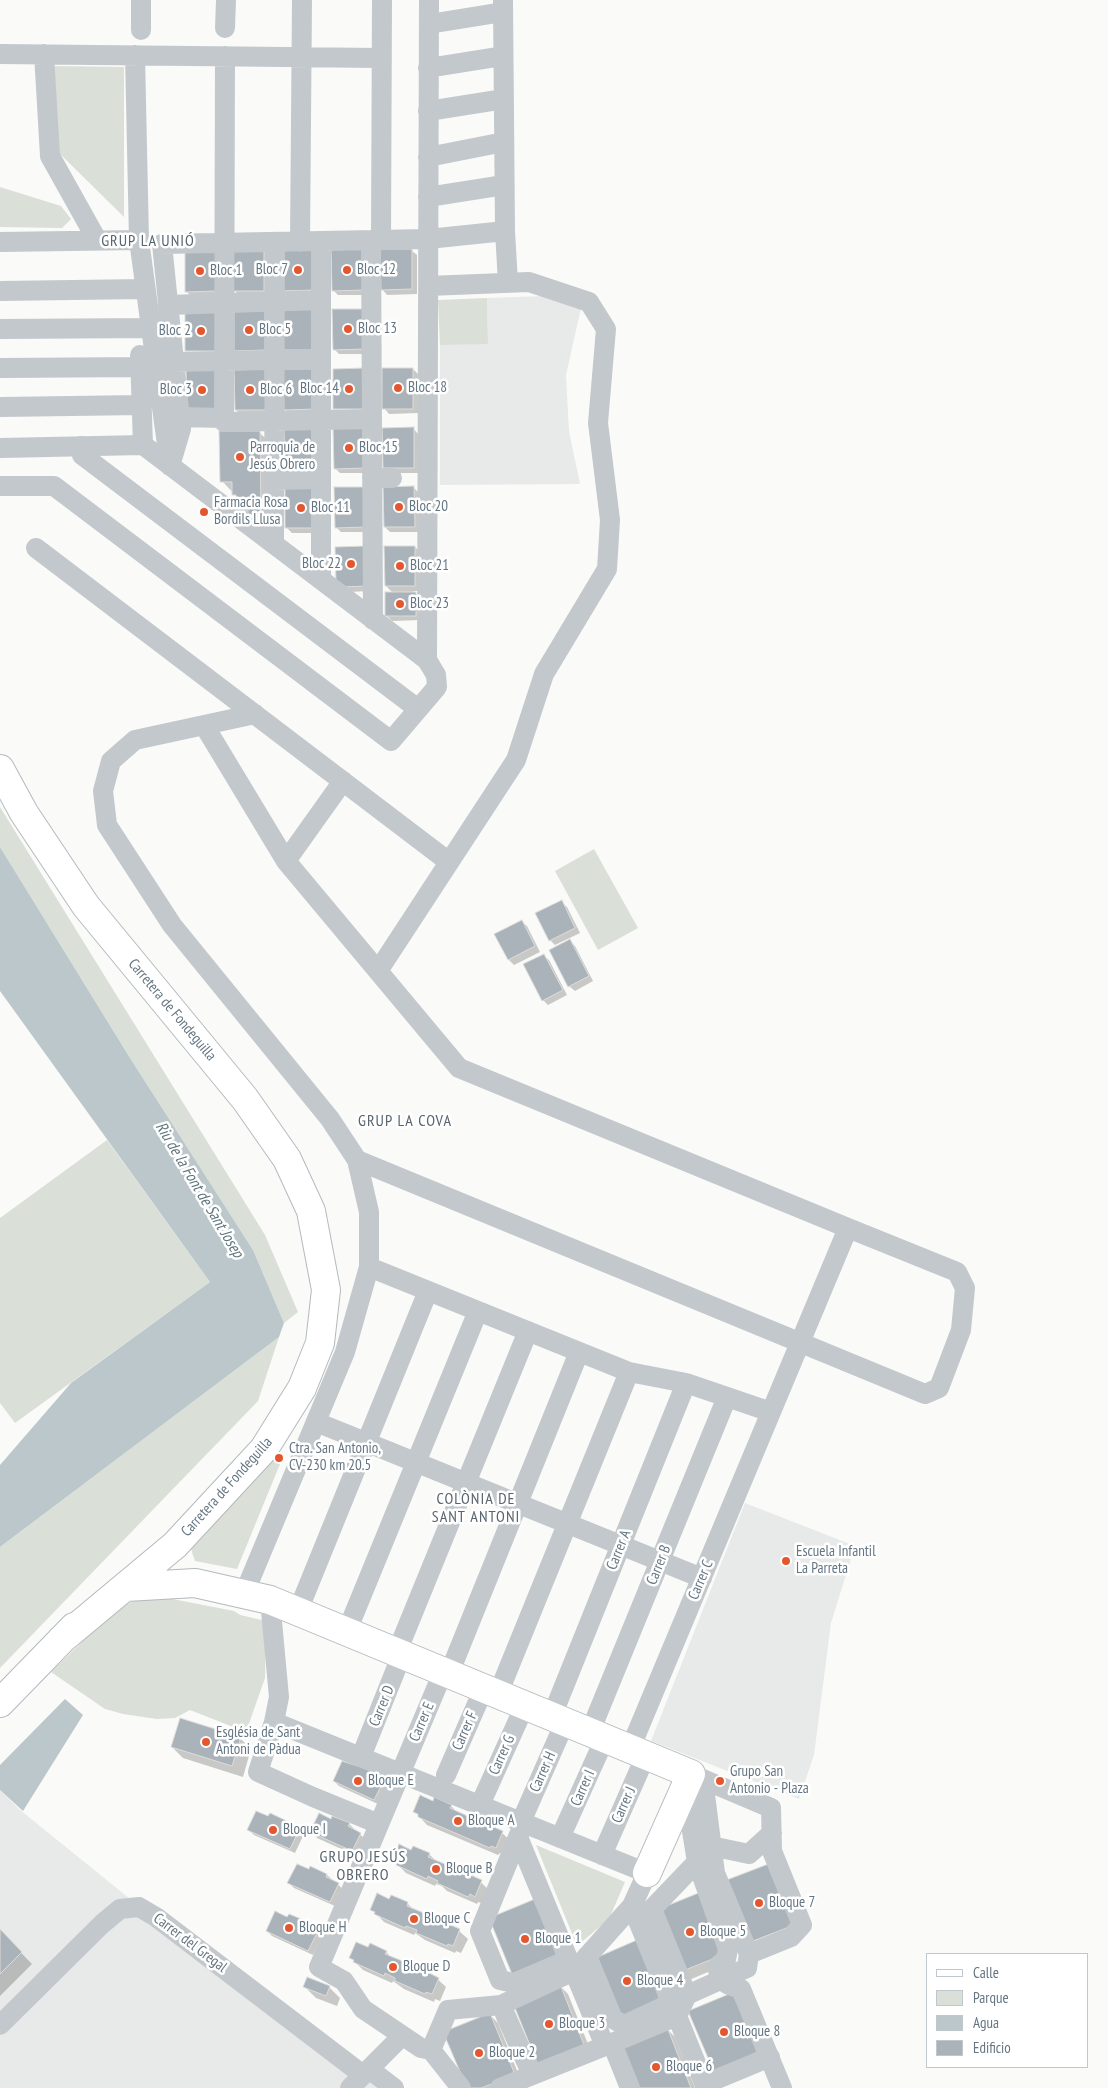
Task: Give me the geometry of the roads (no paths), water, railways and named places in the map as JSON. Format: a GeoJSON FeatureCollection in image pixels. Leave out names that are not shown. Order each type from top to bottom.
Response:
{"type":"FeatureCollection","features":[{"type":"Feature","properties":{"kind":"main road","name":"Carretera de Fondeguilla"},"geometry":{"type":"LineString","coordinates":[[0,769],[24,813],[86,906],[245,1099],[287,1159],[311,1211],[326,1290],[320,1343],[302,1388],[264,1449],[171,1566],[61,1640]]}},
{"type":"Feature","properties":{"kind":"main road","name":"Carretera de Fondeguilla"},"geometry":{"type":"LineString","coordinates":[[171,1566],[164,1539],[201,1504],[209,1484],[256,1433],[291,1384],[308,1342],[319,1261]]}},
{"type":"Feature","properties":{"kind":"main road","name":"Carretera de Fondeguilla"},"geometry":{"type":"LineString","coordinates":[[0,1703],[61,1640],[126,1587],[171,1566]]}},
{"type":"Feature","properties":{"kind":"main road"},"geometry":{"type":"LineString","coordinates":[[171,1566],[298,1611],[347,1631],[638,1752],[693,1781],[647,1873]]}},
{"type":"Feature","properties":{"kind":"street"},"geometry":{"type":"LineString","coordinates":[[141,0],[141,30]]}},
{"type":"Feature","properties":{"kind":"street"},"geometry":{"type":"LineString","coordinates":[[225,28],[226,0]]}},
{"type":"Feature","properties":{"kind":"street"},"geometry":{"type":"LineString","coordinates":[[300,242],[302,0]]}},
{"type":"Feature","properties":{"kind":"street"},"geometry":{"type":"LineString","coordinates":[[373,620],[382,478],[372,418],[382,0]]}},
{"type":"Feature","properties":{"kind":"street"},"geometry":{"type":"LineString","coordinates":[[427,660],[429,0]]}},
{"type":"Feature","properties":{"kind":"street"},"geometry":{"type":"LineString","coordinates":[[429,24],[503,6],[504,185],[508,283]]}},
{"type":"Feature","properties":{"kind":"street"},"geometry":{"type":"LineString","coordinates":[[0,54],[382,58]]}},
{"type":"Feature","properties":{"kind":"street"},"geometry":{"type":"LineString","coordinates":[[44,54],[50,156],[97,240]]}},
{"type":"Feature","properties":{"kind":"street"},"geometry":{"type":"LineString","coordinates":[[135,55],[138,240],[146,289],[141,367],[143,445]]}},
{"type":"Feature","properties":{"kind":"street"},"geometry":{"type":"LineString","coordinates":[[225,56],[224,422],[372,418]]}},
{"type":"Feature","properties":{"kind":"street"},"geometry":{"type":"LineString","coordinates":[[428,68],[503,56]]}},
{"type":"Feature","properties":{"kind":"street"},"geometry":{"type":"LineString","coordinates":[[428,111],[504,99]]}},
{"type":"Feature","properties":{"kind":"street"},"geometry":{"type":"LineString","coordinates":[[428,157],[504,142]]}},
{"type":"Feature","properties":{"kind":"street"},"geometry":{"type":"LineString","coordinates":[[428,197],[504,185]]}},
{"type":"Feature","properties":{"kind":"street"},"geometry":{"type":"LineString","coordinates":[[170,466],[181,429],[162,244],[428,239],[505,231]]}},
{"type":"Feature","properties":{"kind":"street"},"geometry":{"type":"LineString","coordinates":[[0,242],[138,240]]}},
{"type":"Feature","properties":{"kind":"street"},"geometry":{"type":"LineString","coordinates":[[321,241],[321,580]]}},
{"type":"Feature","properties":{"kind":"street"},"geometry":{"type":"LineString","coordinates":[[274,544],[275,242]]}},
{"type":"Feature","properties":{"kind":"street"},"geometry":{"type":"LineString","coordinates":[[378,971],[516,760],[544,674],[606,569],[610,520],[598,423],[606,329],[589,302],[529,282],[428,286]]}},
{"type":"Feature","properties":{"kind":"street"},"geometry":{"type":"LineString","coordinates":[[0,290],[146,289]]}},
{"type":"Feature","properties":{"kind":"street"},"geometry":{"type":"LineString","coordinates":[[168,304],[321,300]]}},
{"type":"Feature","properties":{"kind":"street"},"geometry":{"type":"LineString","coordinates":[[0,329],[145,328]]}},
{"type":"Feature","properties":{"kind":"street"},"geometry":{"type":"LineString","coordinates":[[145,328],[170,466]]}},
{"type":"Feature","properties":{"kind":"street"},"geometry":{"type":"LineString","coordinates":[[174,362],[321,359]]}},
{"type":"Feature","properties":{"kind":"street"},"geometry":{"type":"LineString","coordinates":[[0,368],[141,367]]}},
{"type":"Feature","properties":{"kind":"street"},"geometry":{"type":"LineString","coordinates":[[0,407],[142,405]]}},
{"type":"Feature","properties":{"kind":"street"},"geometry":{"type":"LineString","coordinates":[[180,417],[224,418]]}},
{"type":"Feature","properties":{"kind":"street"},"geometry":{"type":"LineString","coordinates":[[0,448],[143,445],[427,660],[436,675],[437,687],[391,741],[54,486],[0,486]]}},
{"type":"Feature","properties":{"kind":"street"},"geometry":{"type":"LineString","coordinates":[[81,446],[82,455],[418,709]]}},
{"type":"Feature","properties":{"kind":"street"},"geometry":{"type":"LineString","coordinates":[[274,480],[321,479]]}},
{"type":"Feature","properties":{"kind":"street"},"geometry":{"type":"LineString","coordinates":[[36,548],[449,862]]}},
{"type":"Feature","properties":{"kind":"street"},"geometry":{"type":"LineString","coordinates":[[255,714],[135,740],[111,761],[103,792],[107,825],[172,925],[330,1119],[357,1160],[369,1212],[369,1267],[345,1352],[316,1422],[257,1597],[279,1696],[274,1722],[258,1772],[379,1824]]}},
{"type":"Feature","properties":{"kind":"street"},"geometry":{"type":"LineString","coordinates":[[204,725],[286,861],[459,1068],[957,1272],[964,1288],[960,1330],[939,1388],[925,1394],[357,1160]]}},
{"type":"Feature","properties":{"kind":"street"},"geometry":{"type":"LineString","coordinates":[[286,861],[343,781]]}},
{"type":"Feature","properties":{"kind":"street","name":"Carrer C"},"geometry":{"type":"LineString","coordinates":[[638,1752],[702,1578],[848,1228]]}},
{"type":"Feature","properties":{"kind":"street"},"geometry":{"type":"LineString","coordinates":[[369,1267],[630,1372],[686,1383],[771,1412]]}},
{"type":"Feature","properties":{"kind":"street"},"geometry":{"type":"LineString","coordinates":[[298,1611],[428,1291]]}},
{"type":"Feature","properties":{"kind":"street"},"geometry":{"type":"LineString","coordinates":[[347,1631],[478,1311]]}},
{"type":"Feature","properties":{"kind":"street","name":"Carrer D"},"geometry":{"type":"LineString","coordinates":[[361,1757],[399,1653],[466,1482],[528,1332]]}},
{"type":"Feature","properties":{"kind":"street","name":"Carrer E"},"geometry":{"type":"LineString","coordinates":[[402,2036],[363,2009],[344,1981],[319,1967],[518,1503],[579,1352]]}},
{"type":"Feature","properties":{"kind":"street","name":"Carrer F"},"geometry":{"type":"LineString","coordinates":[[446,1774],[491,1691],[568,1524],[630,1372]]}},
{"type":"Feature","properties":{"kind":"street","name":"Carrer A"},"geometry":{"type":"LineString","coordinates":[[559,1719],[621,1545],[686,1383]]}},
{"type":"Feature","properties":{"kind":"street","name":"Carrer B"},"geometry":{"type":"LineString","coordinates":[[597,1735],[660,1561],[728,1397]]}},
{"type":"Feature","properties":{"kind":"street"},"geometry":{"type":"LineString","coordinates":[[316,1422],[702,1578]]}},
{"type":"Feature","properties":{"kind":"street","name":"Carrer G"},"geometry":{"type":"LineString","coordinates":[[480,1806],[525,1705]]}},
{"type":"Feature","properties":{"kind":"street","name":"Carrer H"},"geometry":{"type":"LineString","coordinates":[[521,1828],[567,1956],[561,1963],[514,1983],[500,1980],[480,1931],[521,1828],[559,1719]]}},
{"type":"Feature","properties":{"kind":"street"},"geometry":{"type":"LineString","coordinates":[[274,1722],[480,1806],[521,1828],[560,1838],[647,1873],[632,1906],[574,1971],[501,2005],[448,2010],[431,2050]]}},
{"type":"Feature","properties":{"kind":"street","name":"Carrer I"},"geometry":{"type":"LineString","coordinates":[[560,1838],[597,1735]]}},
{"type":"Feature","properties":{"kind":"street","name":"Carrer J"},"geometry":{"type":"LineString","coordinates":[[602,1855],[638,1752]]}},
{"type":"Feature","properties":{"kind":"street"},"geometry":{"type":"LineString","coordinates":[[693,1781],[771,1808],[772,1851],[802,1925],[791,1937],[749,1954]]}},
{"type":"Feature","properties":{"kind":"street"},"geometry":{"type":"LineString","coordinates":[[500,2088],[677,2016],[687,1995],[747,1968],[749,1954],[715,1873],[711,1846],[693,1781]]}},
{"type":"Feature","properties":{"kind":"street"},"geometry":{"type":"LineString","coordinates":[[693,1781],[697,1862],[728,1949],[726,1959],[717,1967],[721,1980],[729,1985],[742,1988],[782,2088]]}},
{"type":"Feature","properties":{"kind":"street"},"geometry":{"type":"LineString","coordinates":[[711,1846],[749,1854],[772,1833]]}},
{"type":"Feature","properties":{"kind":"street"},"geometry":{"type":"LineString","coordinates":[[687,1995],[652,1909],[697,1862]]}},
{"type":"Feature","properties":{"kind":"street"},"geometry":{"type":"LineString","coordinates":[[587,1956],[613,2019],[624,2025],[665,2006],[669,1997],[632,1906]]}},
{"type":"Feature","properties":{"kind":"street","name":"Carrer del Gregal"},"geometry":{"type":"LineString","coordinates":[[0,2024],[102,1924],[120,1909],[139,1907],[156,1917],[361,2077],[394,2088]]}},
{"type":"Feature","properties":{"kind":"street"},"geometry":{"type":"LineString","coordinates":[[574,1971],[630,2088]]}},
{"type":"Feature","properties":{"kind":"street"},"geometry":{"type":"LineString","coordinates":[[501,2005],[532,2075]]}},
{"type":"Feature","properties":{"kind":"street"},"geometry":{"type":"LineString","coordinates":[[677,2016],[705,2087],[770,2057]]}},
{"type":"Feature","properties":{"kind":"street"},"geometry":{"type":"LineString","coordinates":[[361,2077],[402,2036],[421,2048],[431,2050],[461,2088]]}},
{"type":"Feature","properties":{"kind":"water","name":"Riu de la Font de Sant Josep"},"geometry":{"type":"Polygon","coordinates":[[[0,847],[130,1058],[253,1250],[284,1323],[279,1337],[0,1547],[0,1465],[71,1383],[210,1282],[0,991],[0,847]]]}},
{"type":"Feature","properties":{"kind":"water"},"geometry":{"type":"Polygon","coordinates":[[[65,1699],[83,1715],[23,1811],[0,1790],[0,1765],[65,1699]]]}},
{"type":"Feature","properties":{"kind":"place","name":"Bloc 7"},"geometry":{"type":"Point","coordinates":[298,270]}},
{"type":"Feature","properties":{"kind":"place","name":"Bloc 12"},"geometry":{"type":"Point","coordinates":[347,270]}},
{"type":"Feature","properties":{"kind":"place","name":"Bloc 1"},"geometry":{"type":"Point","coordinates":[200,271]}},
{"type":"Feature","properties":{"kind":"place","name":"Bloc 13"},"geometry":{"type":"Point","coordinates":[348,329]}},
{"type":"Feature","properties":{"kind":"place","name":"Bloc 5"},"geometry":{"type":"Point","coordinates":[249,330]}},
{"type":"Feature","properties":{"kind":"place","name":"Bloc 2"},"geometry":{"type":"Point","coordinates":[201,331]}},
{"type":"Feature","properties":{"kind":"place","name":"Bloc 18"},"geometry":{"type":"Point","coordinates":[398,388]}},
{"type":"Feature","properties":{"kind":"place","name":"Bloc 14"},"geometry":{"type":"Point","coordinates":[349,389]}},
{"type":"Feature","properties":{"kind":"place","name":"Bloc 3"},"geometry":{"type":"Point","coordinates":[202,390]}},
{"type":"Feature","properties":{"kind":"place","name":"Bloc 6"},"geometry":{"type":"Point","coordinates":[250,390]}},
{"type":"Feature","properties":{"kind":"place","name":"Bloc 15"},"geometry":{"type":"Point","coordinates":[349,448]}},
{"type":"Feature","properties":{"kind":"place","name":"Parroquia de Jesús Obrero"},"geometry":{"type":"Point","coordinates":[240,457]}},
{"type":"Feature","properties":{"kind":"place","name":"Bloc 20"},"geometry":{"type":"Point","coordinates":[399,507]}},
{"type":"Feature","properties":{"kind":"place","name":"Bloc 11"},"geometry":{"type":"Point","coordinates":[301,508]}},
{"type":"Feature","properties":{"kind":"place","name":"Farmacia Rosa Bordils Llusa"},"geometry":{"type":"Point","coordinates":[204,512]}},
{"type":"Feature","properties":{"kind":"place","name":"Bloc 22"},"geometry":{"type":"Point","coordinates":[351,564]}},
{"type":"Feature","properties":{"kind":"place","name":"Bloc 21"},"geometry":{"type":"Point","coordinates":[400,566]}},
{"type":"Feature","properties":{"kind":"place","name":"Bloc 23"},"geometry":{"type":"Point","coordinates":[400,604]}},
{"type":"Feature","properties":{"kind":"place","name":"Ctra. San Antonio, CV-230 km 20.5"},"geometry":{"type":"Point","coordinates":[279,1458]}},
{"type":"Feature","properties":{"kind":"place","name":"Escuela Infantil La Parreta"},"geometry":{"type":"Point","coordinates":[786,1561]}},
{"type":"Feature","properties":{"kind":"place","name":"Església de Sant Antoni de Pàdua"},"geometry":{"type":"Point","coordinates":[206,1742]}},
{"type":"Feature","properties":{"kind":"place","name":"Bloque E"},"geometry":{"type":"Point","coordinates":[358,1781]}},
{"type":"Feature","properties":{"kind":"place","name":"Grupo San Antonio - Plaza"},"geometry":{"type":"Point","coordinates":[720,1781]}},
{"type":"Feature","properties":{"kind":"place","name":"Bloque A"},"geometry":{"type":"Point","coordinates":[458,1821]}},
{"type":"Feature","properties":{"kind":"place","name":"Bloque I"},"geometry":{"type":"Point","coordinates":[273,1830]}},
{"type":"Feature","properties":{"kind":"place","name":"Bloque B"},"geometry":{"type":"Point","coordinates":[436,1869]}},
{"type":"Feature","properties":{"kind":"place","name":"Bloque 7"},"geometry":{"type":"Point","coordinates":[759,1903]}},
{"type":"Feature","properties":{"kind":"place","name":"Bloque C"},"geometry":{"type":"Point","coordinates":[414,1919]}},
{"type":"Feature","properties":{"kind":"place","name":"Bloque H"},"geometry":{"type":"Point","coordinates":[289,1928]}},
{"type":"Feature","properties":{"kind":"place","name":"Bloque 5"},"geometry":{"type":"Point","coordinates":[690,1932]}},
{"type":"Feature","properties":{"kind":"place","name":"Bloque 1"},"geometry":{"type":"Point","coordinates":[525,1939]}},
{"type":"Feature","properties":{"kind":"place","name":"Bloque D"},"geometry":{"type":"Point","coordinates":[393,1967]}},
{"type":"Feature","properties":{"kind":"place","name":"Bloque 4"},"geometry":{"type":"Point","coordinates":[627,1981]}},
{"type":"Feature","properties":{"kind":"place","name":"Bloque 3"},"geometry":{"type":"Point","coordinates":[549,2024]}},
{"type":"Feature","properties":{"kind":"place","name":"Bloque 8"},"geometry":{"type":"Point","coordinates":[724,2032]}},
{"type":"Feature","properties":{"kind":"place","name":"Bloque 2"},"geometry":{"type":"Point","coordinates":[479,2053]}},
{"type":"Feature","properties":{"kind":"place","name":"Bloque 6"},"geometry":{"type":"Point","coordinates":[656,2067]}},
{"type":"Feature","properties":{"kind":"district","name":"GRUP LA UNIÓ"},"geometry":{"type":"Point","coordinates":[148,241]}},
{"type":"Feature","properties":{"kind":"district","name":"GRUP LA COVA"},"geometry":{"type":"Point","coordinates":[405,1121]}},
{"type":"Feature","properties":{"kind":"district","name":"COLÒNIA DE SANT ANTONI"},"geometry":{"type":"Point","coordinates":[476,1508]}},
{"type":"Feature","properties":{"kind":"district","name":"GRUPO JESÚS OBRERO"},"geometry":{"type":"Point","coordinates":[363,1866]}}]}
